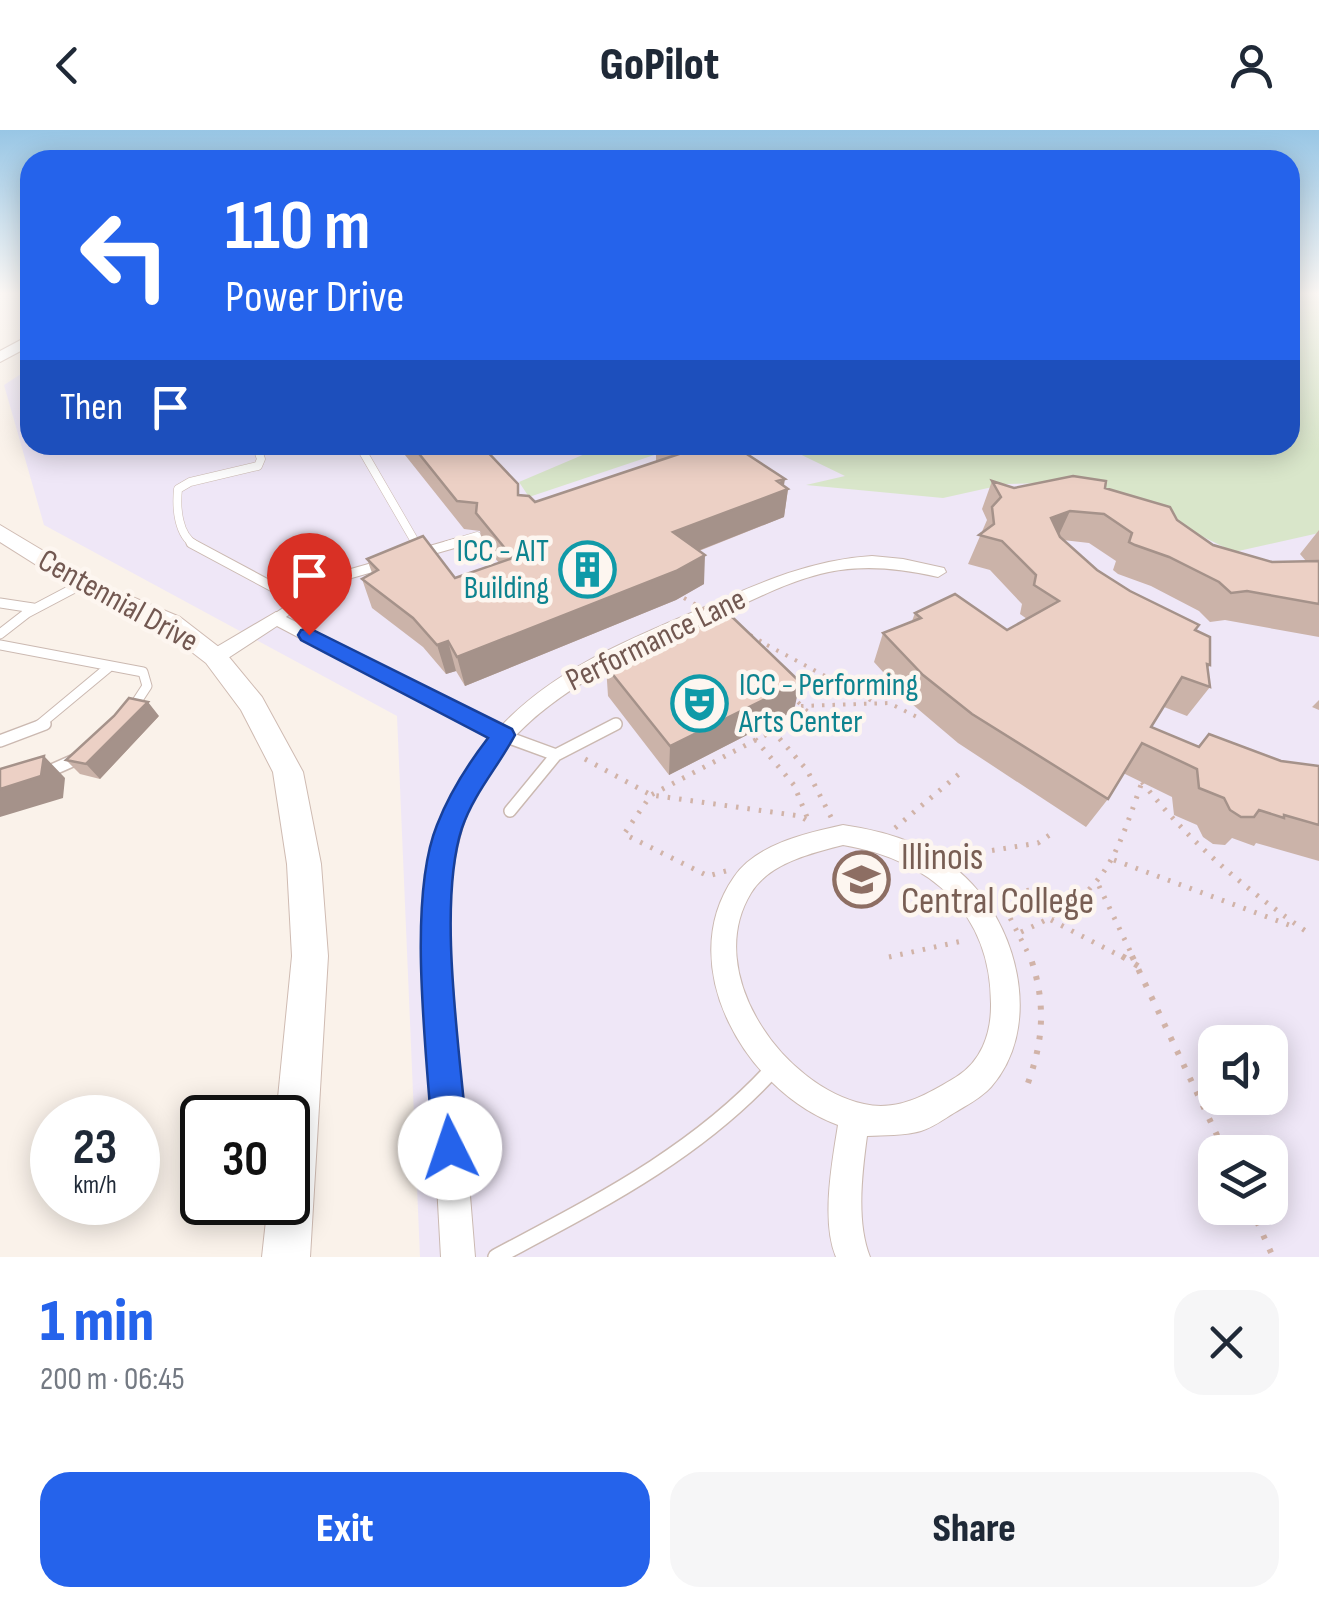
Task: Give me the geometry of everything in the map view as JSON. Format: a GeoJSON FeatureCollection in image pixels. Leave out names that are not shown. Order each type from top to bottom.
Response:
{"type":"FeatureCollection","features":[{"type":"Feature","properties":{"kind":"main road","name":"Centennial Drive"},"geometry":{"type":"LineString","coordinates":[[0,532],[82,584],[171,623],[215,657],[252,704],[288,772],[304,864],[310,956],[286,1257]]}},
{"type":"Feature","properties":{"kind":"street","name":"Performance Lane"},"geometry":{"type":"LineString","coordinates":[[458,1257],[438,945],[438,875],[449,827],[480,765],[503,735],[537,703],[596,664],[805,570],[830,562],[872,558],[938,572]]}},
{"type":"Feature","properties":{"kind":"street"},"geometry":{"type":"LineString","coordinates":[[215,657],[276,618],[503,735]]}},
{"type":"Feature","properties":{"kind":"street"},"geometry":{"type":"LineString","coordinates":[[843,835],[893,842],[936,866],[972,905],[1006,933],[1004,1028],[986,1071],[970,1088],[924,1115],[878,1124],[854,1121],[826,1110],[774,1068],[740,1018],[722,950],[728,909],[742,885],[788,851],[843,835]]}},
{"type":"Feature","properties":{"kind":"street"},"geometry":{"type":"LineString","coordinates":[[853,1257],[848,1246],[846,1174],[854,1121]]}},
{"type":"Feature","properties":{"kind":"lane"},"geometry":{"type":"LineString","coordinates":[[259,455],[258,466],[190,482],[178,489],[176,500],[182,528],[188,541],[301,602]]}},
{"type":"Feature","properties":{"kind":"lane"},"geometry":{"type":"LineString","coordinates":[[365,455],[422,552]]}},
{"type":"Feature","properties":{"kind":"lane"},"geometry":{"type":"LineString","coordinates":[[405,557],[477,536]]}},
{"type":"Feature","properties":{"kind":"lane"},"geometry":{"type":"LineString","coordinates":[[276,618],[339,577],[389,562]]}},
{"type":"Feature","properties":{"kind":"lane"},"geometry":{"type":"LineString","coordinates":[[0,634],[34,608],[82,584]]}},
{"type":"Feature","properties":{"kind":"lane"},"geometry":{"type":"LineString","coordinates":[[0,603],[34,608]]}},
{"type":"Feature","properties":{"kind":"lane"},"geometry":{"type":"LineString","coordinates":[[0,645],[142,672],[148,681],[124,717]]}},
{"type":"Feature","properties":{"kind":"lane"},"geometry":{"type":"LineString","coordinates":[[0,741],[46,723],[108,667]]}},
{"type":"Feature","properties":{"kind":"lane"},"geometry":{"type":"LineString","coordinates":[[510,811],[561,752],[616,724]]}},
{"type":"Feature","properties":{"kind":"lane"},"geometry":{"type":"LineString","coordinates":[[503,735],[561,752]]}},
{"type":"Feature","properties":{"kind":"lane"},"geometry":{"type":"LineString","coordinates":[[26,779],[67,766],[87,752]]}},
{"type":"Feature","properties":{"kind":"lane"},"geometry":{"type":"LineString","coordinates":[[496,1257],[709,1134],[745,1104],[774,1068]]}},
{"type":"Feature","properties":{"kind":"path"},"geometry":{"type":"LineString","coordinates":[[684,598],[734,626]]}},
{"type":"Feature","properties":{"kind":"path"},"geometry":{"type":"LineString","coordinates":[[751,636],[872,701],[904,708],[917,717]]}},
{"type":"Feature","properties":{"kind":"path"},"geometry":{"type":"LineString","coordinates":[[738,859],[725,872],[708,876],[624,834],[650,795],[808,712],[791,696],[805,666]]}},
{"type":"Feature","properties":{"kind":"path"},"geometry":{"type":"LineString","coordinates":[[801,706],[872,701]]}},
{"type":"Feature","properties":{"kind":"path"},"geometry":{"type":"LineString","coordinates":[[772,730],[807,770],[832,819]]}},
{"type":"Feature","properties":{"kind":"path"},"geometry":{"type":"LineString","coordinates":[[754,739],[794,785],[808,821]]}},
{"type":"Feature","properties":{"kind":"path"},"geometry":{"type":"LineString","coordinates":[[561,752],[650,795],[800,816],[808,821]]}},
{"type":"Feature","properties":{"kind":"path"},"geometry":{"type":"LineString","coordinates":[[911,834],[895,828],[960,774]]}},
{"type":"Feature","properties":{"kind":"path"},"geometry":{"type":"LineString","coordinates":[[889,956],[1006,933],[1051,920],[1080,903],[1100,886],[1114,860],[1142,782],[1176,828],[1215,865],[1307,932],[1114,860]]}},
{"type":"Feature","properties":{"kind":"path"},"geometry":{"type":"LineString","coordinates":[[794,825],[845,820]]}},
{"type":"Feature","properties":{"kind":"path"},"geometry":{"type":"LineString","coordinates":[[966,867],[953,857],[1038,843],[1051,834]]}},
{"type":"Feature","properties":{"kind":"path"},"geometry":{"type":"LineString","coordinates":[[985,885],[992,893],[1006,933],[1035,973],[1042,1038],[1028,1083]]}},
{"type":"Feature","properties":{"kind":"path"},"geometry":{"type":"LineString","coordinates":[[1100,886],[1217,1135]]}},
{"type":"Feature","properties":{"kind":"path"},"geometry":{"type":"LineString","coordinates":[[992,893],[1034,890],[1080,903]]}},
{"type":"Feature","properties":{"kind":"path"},"geometry":{"type":"LineString","coordinates":[[1051,920],[1138,966]]}},
{"type":"Feature","properties":{"kind":"path"},"geometry":{"type":"LineString","coordinates":[[1258,1225],[1273,1257]]}},
{"type":"Feature","properties":{"kind":"shaded area","name":"Illinois Central College"},"geometry":{"type":"Polygon","coordinates":[[[1300,346],[1319,346],[1319,1257],[420,1257],[397,716],[44,525],[24,455],[1300,455],[1300,346]]]}},
{"type":"Feature","properties":{"kind":"shaded area","name":"Illinois Central College"},"geometry":{"type":"Polygon","coordinates":[[[20,375],[20,441],[4,385],[20,375]]]}},
{"type":"Feature","properties":{"kind":"green space"},"geometry":{"type":"Polygon","coordinates":[[[1300,346],[1319,346],[1319,533],[1234,552],[1091,482],[1006,484],[943,498],[806,485],[845,476],[802,455],[1300,455],[1300,346]]]}},
{"type":"Feature","properties":{"kind":"green space"},"geometry":{"type":"Polygon","coordinates":[[[582,455],[654,455],[529,497],[519,482],[582,455]]]}},
{"type":"Feature","properties":{"kind":"building","name":"ICC - AIT Building"},"geometry":{"type":"Polygon","coordinates":[[[420,455],[490,455],[518,484],[518,495],[529,496],[535,502],[676,455],[748,455],[785,479],[777,481],[788,489],[673,532],[705,555],[676,571],[457,657],[448,641],[437,645],[413,618],[362,579],[378,570],[367,559],[423,536],[455,578],[513,558],[476,513],[477,503],[457,501],[420,455]]]}},
{"type":"Feature","properties":{"kind":"building"},"geometry":{"type":"Polygon","coordinates":[[[1073,476],[1106,481],[1105,488],[1170,507],[1177,520],[1213,545],[1272,562],[1319,561],[1319,604],[1247,591],[1231,593],[1219,582],[1169,557],[1129,542],[1132,533],[1104,514],[1070,511],[1051,518],[1060,537],[1097,570],[1199,625],[1195,630],[1210,637],[1210,687],[1182,677],[1151,727],[1199,747],[1209,734],[1281,761],[1319,766],[1319,825],[1259,810],[1254,817],[1241,817],[1230,810],[1224,798],[1199,788],[1197,769],[1142,743],[1108,799],[972,714],[923,675],[883,633],[921,618],[915,613],[955,594],[1007,630],[1059,601],[1034,585],[1036,575],[1002,541],[979,535],[994,524],[992,507],[1001,497],[992,481],[1014,488],[1073,476]]]}},
{"type":"Feature","properties":{"kind":"building","name":"ICC - Performing Arts Center"},"geometry":{"type":"Polygon","coordinates":[[[729,614],[800,682],[670,746],[606,666],[729,614]]]}},
{"type":"Feature","properties":{"kind":"building"},"geometry":{"type":"Polygon","coordinates":[[[129,698],[148,702],[86,764],[66,760],[114,716],[129,698]]]}},
{"type":"Feature","properties":{"kind":"building"},"geometry":{"type":"Polygon","coordinates":[[[44,756],[41,776],[0,789],[0,769],[44,756]]]}},
{"type":"Feature","properties":{"kind":"place","name":"ICC - AIT Building"},"geometry":{"type":"Point","coordinates":[588,569]}},
{"type":"Feature","properties":{"kind":"place","name":"ICC - Performing Arts Center"},"geometry":{"type":"Point","coordinates":[700,703]}},
{"type":"Feature","properties":{"kind":"place","name":"Illinois Central College"},"geometry":{"type":"Point","coordinates":[862,879]}},
{"type":"Feature","properties":{"kind":"route"},"geometry":{"type":"LineString","coordinates":[[309,635],[503,735],[480,765],[449,827],[438,875],[438,945],[450,1148]]}}]}
